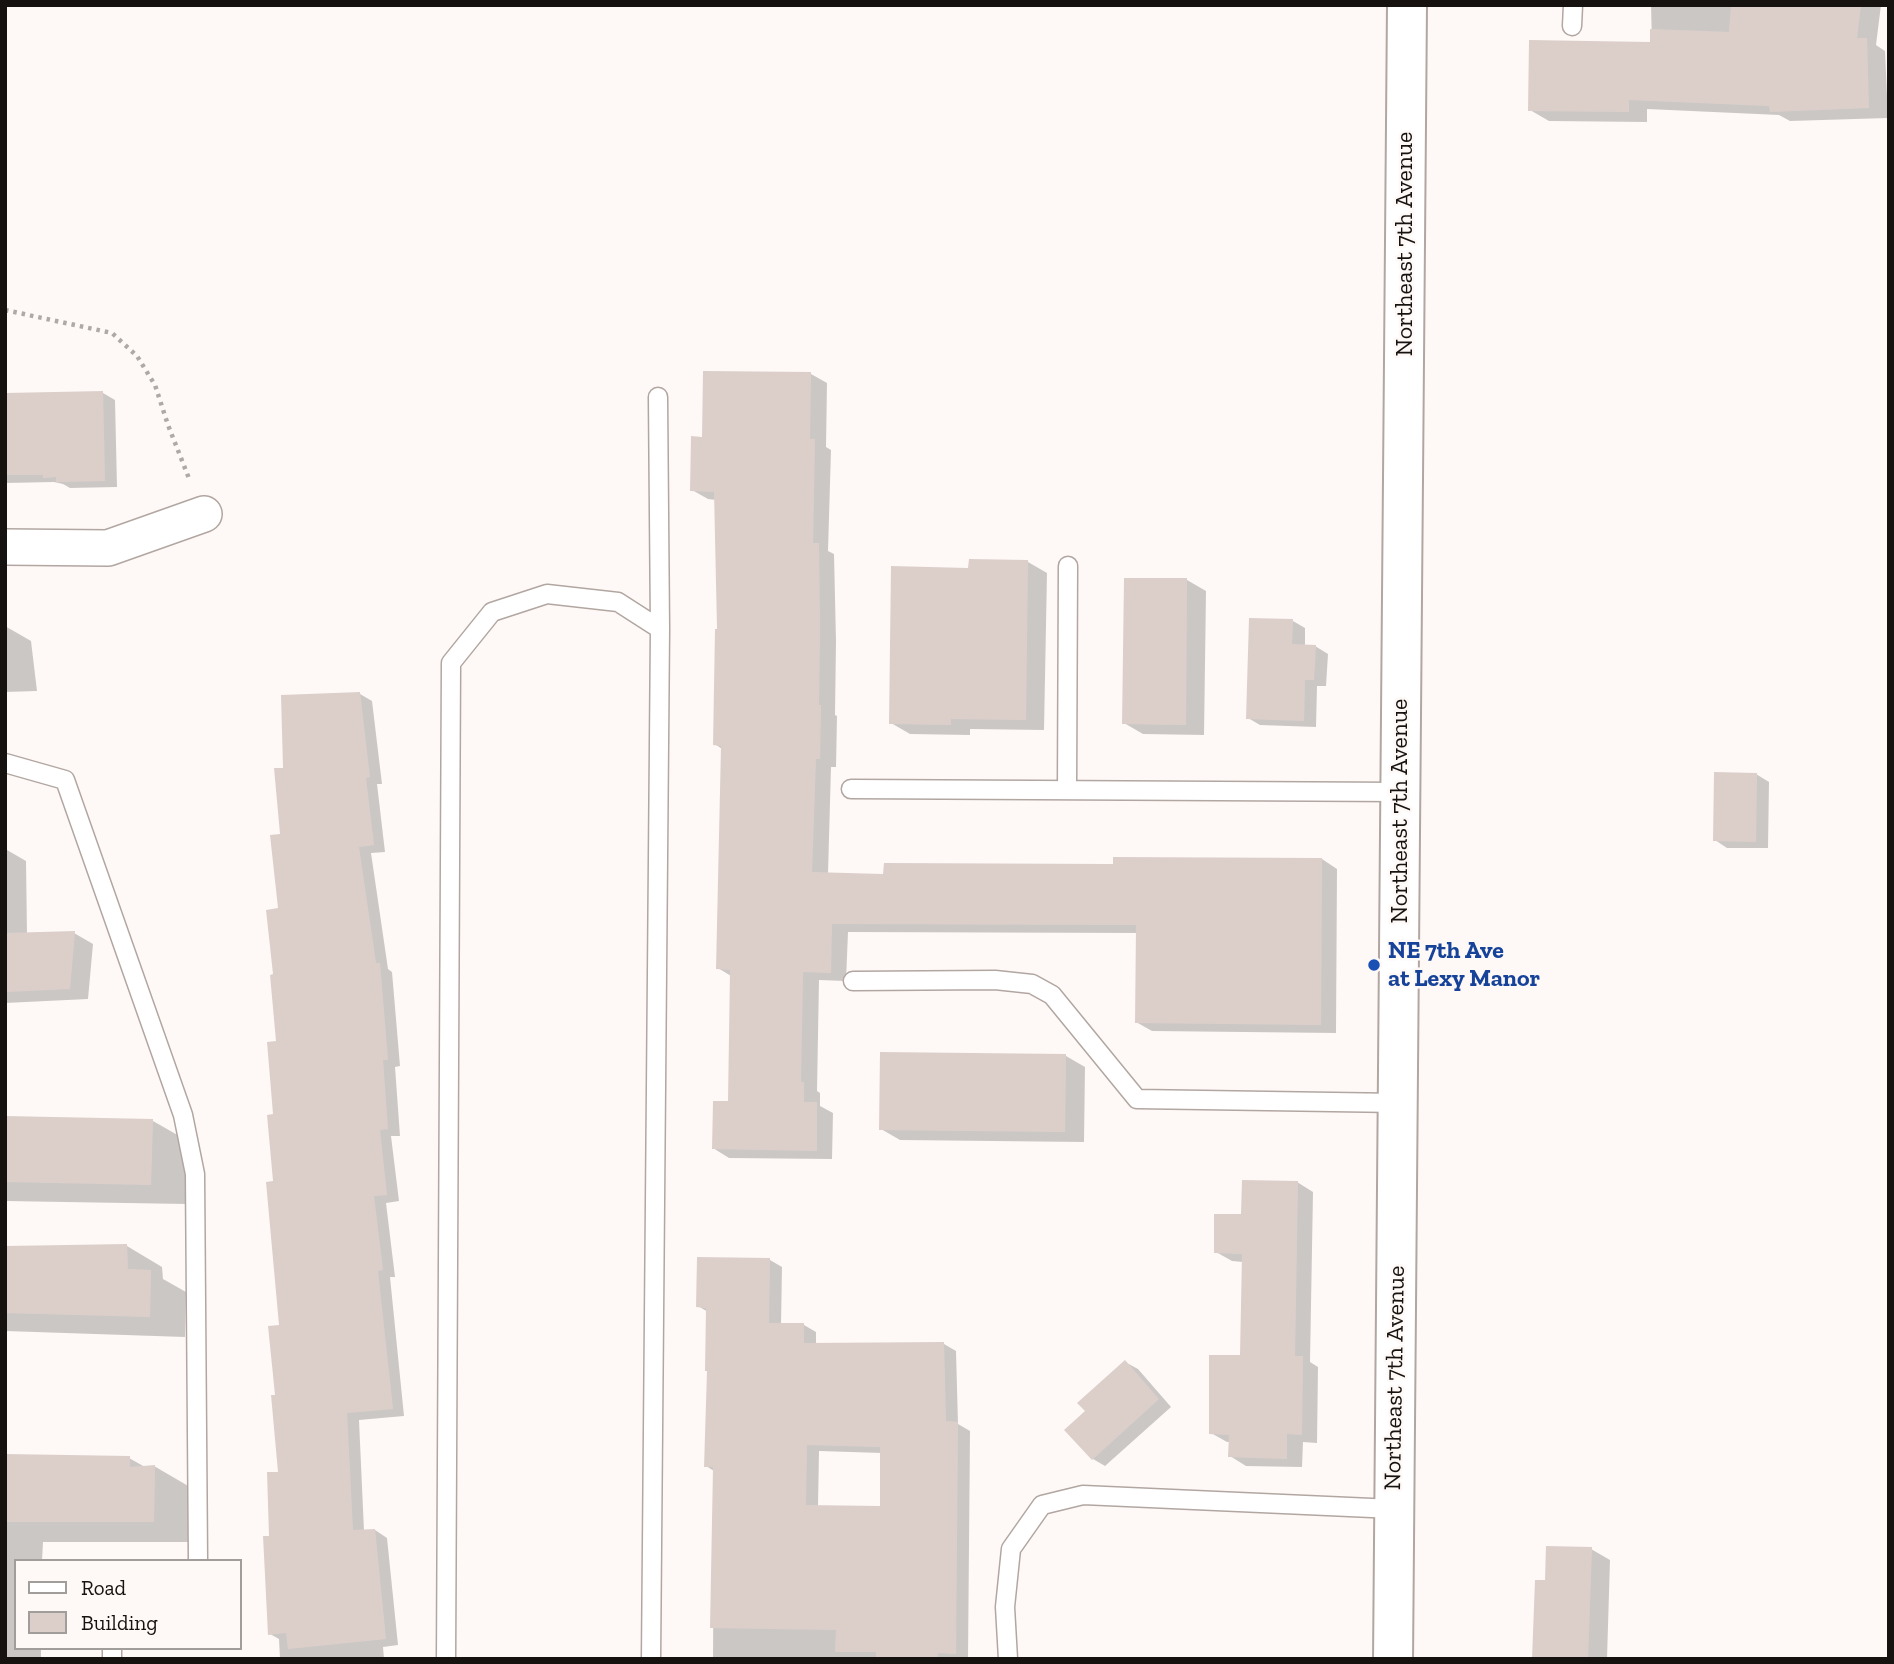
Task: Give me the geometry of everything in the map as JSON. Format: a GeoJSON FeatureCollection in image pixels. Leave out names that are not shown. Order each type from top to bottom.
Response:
{"type":"FeatureCollection","features":[{"type":"Feature","properties":{"kind":"street","name":"Northeast 7th Avenue"},"geometry":{"type":"LineString","coordinates":[[1393,1659],[1407,5]]}},
{"type":"Feature","properties":{"kind":"street"},"geometry":{"type":"LineString","coordinates":[[5,547],[108,548],[204,514]]}},
{"type":"Feature","properties":{"kind":"lane"},"geometry":{"type":"LineString","coordinates":[[1573,5],[1573,26]]}},
{"type":"Feature","properties":{"kind":"lane"},"geometry":{"type":"LineString","coordinates":[[651,1659],[660,629],[657,397]]}},
{"type":"Feature","properties":{"kind":"lane"},"geometry":{"type":"LineString","coordinates":[[1067,790],[1068,566]]}},
{"type":"Feature","properties":{"kind":"lane"},"geometry":{"type":"LineString","coordinates":[[446,1659],[451,663],[492,612],[547,594],[618,602],[660,629]]}},
{"type":"Feature","properties":{"kind":"lane"},"geometry":{"type":"LineString","coordinates":[[5,763],[65,780],[183,1115],[195,1174],[198,1559]]}},
{"type":"Feature","properties":{"kind":"lane"},"geometry":{"type":"LineString","coordinates":[[851,789],[1401,792]]}},
{"type":"Feature","properties":{"kind":"lane"},"geometry":{"type":"LineString","coordinates":[[853,981],[995,980],[1032,984],[1052,995],[1137,1099],[1398,1103]]}},
{"type":"Feature","properties":{"kind":"lane"},"geometry":{"type":"LineString","coordinates":[[1008,1659],[1005,1607],[1011,1549],[1042,1506],[1083,1495],[1394,1509]]}},
{"type":"Feature","properties":{"kind":"path"},"geometry":{"type":"LineString","coordinates":[[5,310],[112,333],[137,356],[155,385],[204,514]]}},
{"type":"Feature","properties":{"kind":"building"},"geometry":{"type":"Polygon","coordinates":[[[1731,5],[1861,5],[1857,38],[1867,38],[1869,108],[1770,112],[1769,106],[1629,100],[1629,112],[1528,111],[1529,40],[1650,42],[1650,29],[1729,32],[1731,5]]]}},
{"type":"Feature","properties":{"kind":"building"},"geometry":{"type":"Polygon","coordinates":[[[703,371],[811,372],[810,439],[815,439],[813,543],[819,543],[821,705],[812,872],[883,874],[884,863],[1113,864],[1113,857],[1322,858],[1321,1025],[1135,1023],[1136,925],[832,924],[831,973],[803,972],[801,1082],[804,1082],[804,1102],[817,1102],[817,1151],[712,1149],[713,1101],[728,1101],[730,970],[716,969],[721,746],[713,745],[717,629],[714,492],[690,491],[691,436],[702,437],[703,371]]]}},
{"type":"Feature","properties":{"kind":"building"},"geometry":{"type":"Polygon","coordinates":[[[103,391],[105,481],[56,482],[56,477],[43,478],[43,475],[5,475],[5,393],[103,391]]]}},
{"type":"Feature","properties":{"kind":"building"},"geometry":{"type":"Polygon","coordinates":[[[969,559],[1028,560],[1026,720],[951,719],[951,725],[889,724],[891,566],[968,568],[969,559]]]}},
{"type":"Feature","properties":{"kind":"building"},"geometry":{"type":"Polygon","coordinates":[[[1124,578],[1187,578],[1186,725],[1122,724],[1124,578]]]}},
{"type":"Feature","properties":{"kind":"building"},"geometry":{"type":"Polygon","coordinates":[[[1249,618],[1293,619],[1292,644],[1316,645],[1314,680],[1305,680],[1304,721],[1246,719],[1249,618]]]}},
{"type":"Feature","properties":{"kind":"building"},"geometry":{"type":"Polygon","coordinates":[[[360,692],[370,777],[366,778],[374,845],[359,847],[376,963],[380,963],[388,1060],[383,1060],[388,1129],[380,1130],[387,1195],[374,1196],[383,1270],[378,1271],[393,1409],[347,1413],[353,1530],[375,1529],[386,1639],[288,1649],[286,1633],[268,1635],[263,1536],[269,1536],[267,1472],[278,1472],[271,1395],[275,1395],[268,1326],[279,1325],[266,1182],[273,1181],[267,1115],[273,1114],[267,1042],[276,1041],[270,975],[273,974],[266,910],[278,908],[270,835],[280,834],[274,768],[283,768],[281,695],[360,692]]]}},
{"type":"Feature","properties":{"kind":"building"},"geometry":{"type":"Polygon","coordinates":[[[1714,772],[1757,773],[1756,842],[1713,841],[1714,772]]]}},
{"type":"Feature","properties":{"kind":"building"},"geometry":{"type":"Polygon","coordinates":[[[75,931],[70,989],[5,992],[5,933],[75,931]]]}},
{"type":"Feature","properties":{"kind":"building"},"geometry":{"type":"Polygon","coordinates":[[[880,1052],[1066,1054],[1065,1132],[879,1130],[880,1052]]]}},
{"type":"Feature","properties":{"kind":"building"},"geometry":{"type":"Polygon","coordinates":[[[5,1116],[153,1119],[151,1185],[5,1182],[5,1116]]]}},
{"type":"Feature","properties":{"kind":"building"},"geometry":{"type":"Polygon","coordinates":[[[1242,1180],[1298,1181],[1295,1356],[1303,1356],[1302,1435],[1287,1434],[1287,1459],[1228,1457],[1229,1435],[1209,1434],[1209,1355],[1240,1355],[1242,1254],[1214,1253],[1214,1214],[1241,1214],[1242,1180]]]}},
{"type":"Feature","properties":{"kind":"building"},"geometry":{"type":"Polygon","coordinates":[[[127,1244],[128,1269],[151,1270],[150,1317],[5,1313],[5,1246],[127,1244]]]}},
{"type":"Feature","properties":{"kind":"building"},"geometry":{"type":"Polygon","coordinates":[[[697,1257],[770,1258],[769,1323],[804,1323],[804,1343],[944,1342],[946,1421],[958,1422],[956,1654],[938,1653],[937,1659],[876,1659],[876,1652],[835,1652],[836,1630],[710,1628],[713,1467],[704,1467],[706,1308],[696,1307],[697,1257]],[[807,1445],[806,1505],[880,1506],[880,1447],[807,1445]]]}},
{"type":"Feature","properties":{"kind":"building"},"geometry":{"type":"Polygon","coordinates":[[[1125,1360],[1159,1399],[1092,1460],[1064,1430],[1085,1411],[1077,1403],[1125,1360]]]}},
{"type":"Feature","properties":{"kind":"building"},"geometry":{"type":"Polygon","coordinates":[[[5,1454],[130,1456],[130,1467],[155,1465],[154,1522],[5,1522],[5,1454]]]}},
{"type":"Feature","properties":{"kind":"building"},"geometry":{"type":"Polygon","coordinates":[[[1546,1546],[1592,1547],[1588,1659],[1532,1659],[1535,1580],[1545,1580],[1546,1546]]]}},
{"type":"Feature","properties":{"kind":"place","name":"NE 7th Ave at Lexy Manor"},"geometry":{"type":"Point","coordinates":[1374,965]}}]}
